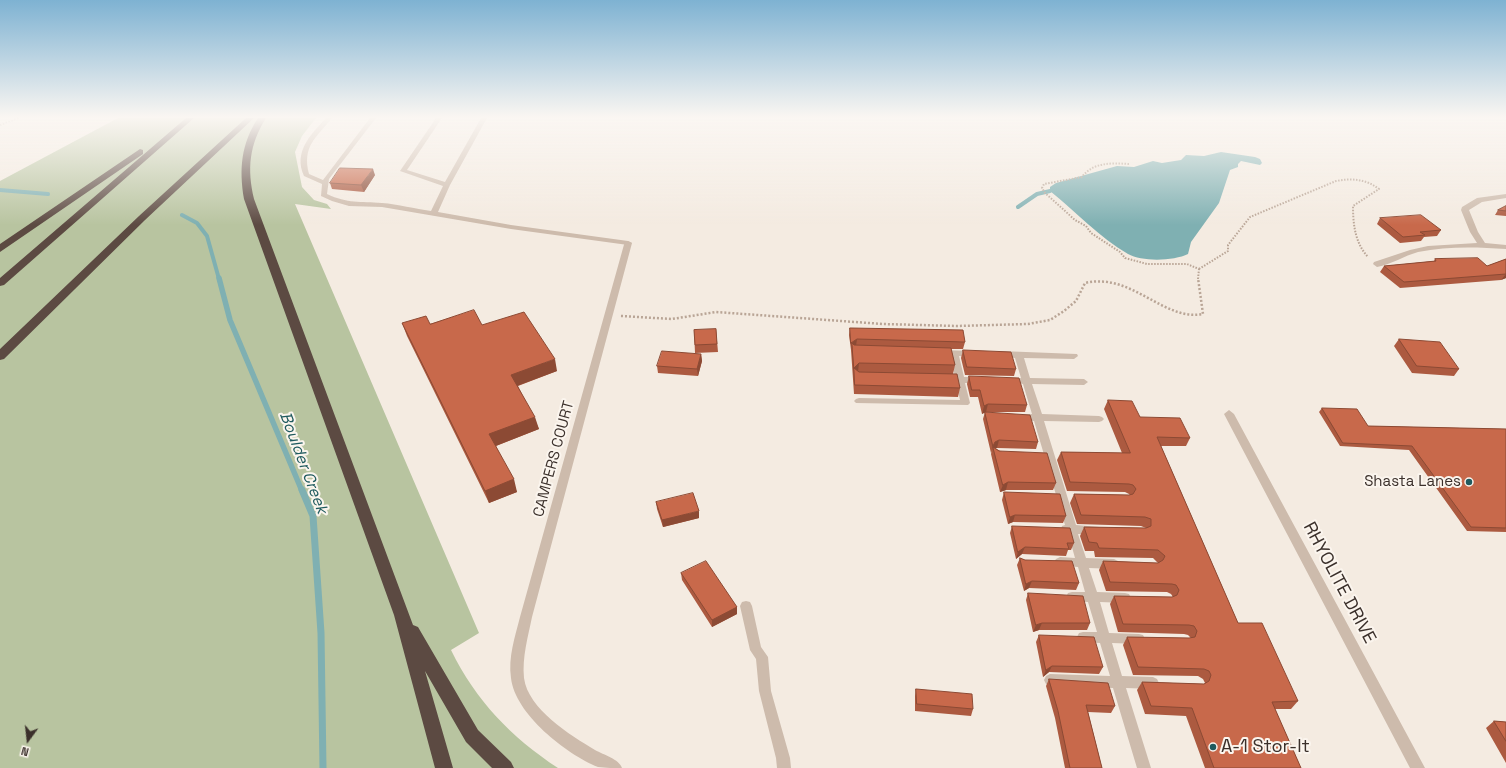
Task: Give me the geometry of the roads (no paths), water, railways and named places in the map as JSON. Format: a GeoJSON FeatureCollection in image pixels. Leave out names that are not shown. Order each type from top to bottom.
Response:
{"type":"FeatureCollection","features":[{"type":"Feature","properties":{"kind":"highway"},"geometry":{"type":"LineString","coordinates":[[0,249],[138,154]]}},
{"type":"Feature","properties":{"kind":"highway"},"geometry":{"type":"LineString","coordinates":[[0,283],[149,154]]}},
{"type":"Feature","properties":{"kind":"highway"},"geometry":{"type":"LineString","coordinates":[[0,356],[142,218],[211,154]]}},
{"type":"Feature","properties":{"kind":"highway"},"geometry":{"type":"LineString","coordinates":[[247,154],[244,167],[249,199],[402,615],[444,768]]}},
{"type":"Feature","properties":{"kind":"highway"},"geometry":{"type":"LineString","coordinates":[[402,615],[472,736],[504,768]]}},
{"type":"Feature","properties":{"kind":"street"},"geometry":{"type":"LineString","coordinates":[[1482,245],[1471,225],[1465,210],[1466,207],[1480,200],[1506,196]]}},
{"type":"Feature","properties":{"kind":"street","name":"CAMPERS COURT"},"geometry":{"type":"LineString","coordinates":[[615,768],[579,747],[544,722],[532,710],[524,698],[519,685],[517,663],[520,643],[628,243]]}},
{"type":"Feature","properties":{"kind":"street"},"geometry":{"type":"LineString","coordinates":[[1378,264],[1389,262],[1403,254],[1420,249],[1482,245],[1506,247]]}},
{"type":"Feature","properties":{"kind":"street","name":"RHYOLITE DRIVE"},"geometry":{"type":"LineString","coordinates":[[1229,414],[1418,768]]}},
{"type":"Feature","properties":{"kind":"lane"},"geometry":{"type":"LineString","coordinates":[[304,154],[303,161],[306,175],[324,183]]}},
{"type":"Feature","properties":{"kind":"lane"},"geometry":{"type":"LineString","coordinates":[[344,154],[324,183],[323,195],[340,203],[362,206],[382,205],[511,227],[628,243]]}},
{"type":"Feature","properties":{"kind":"lane"},"geometry":{"type":"LineString","coordinates":[[415,154],[403,171],[447,184]]}},
{"type":"Feature","properties":{"kind":"lane"},"geometry":{"type":"LineString","coordinates":[[434,213],[447,184],[464,154]]}},
{"type":"Feature","properties":{"kind":"lane"},"geometry":{"type":"LineString","coordinates":[[932,353],[1074,356]]}},
{"type":"Feature","properties":{"kind":"lane"},"geometry":{"type":"LineString","coordinates":[[859,401],[965,403],[954,353]]}},
{"type":"Feature","properties":{"kind":"lane"},"geometry":{"type":"LineString","coordinates":[[1019,355],[1049,454],[1066,497],[1072,529],[1144,768]]}},
{"type":"Feature","properties":{"kind":"lane"},"geometry":{"type":"LineString","coordinates":[[936,379],[990,380]]}},
{"type":"Feature","properties":{"kind":"lane"},"geometry":{"type":"LineString","coordinates":[[1012,381],[1084,382]]}},
{"type":"Feature","properties":{"kind":"lane"},"geometry":{"type":"LineString","coordinates":[[1008,417],[1099,419]]}},
{"type":"Feature","properties":{"kind":"lane"},"geometry":{"type":"LineString","coordinates":[[1048,496],[1066,497]]}},
{"type":"Feature","properties":{"kind":"lane"},"geometry":{"type":"LineString","coordinates":[[1057,529],[1102,530]]}},
{"type":"Feature","properties":{"kind":"lane"},"geometry":{"type":"LineString","coordinates":[[1052,562],[1121,564]]}},
{"type":"Feature","properties":{"kind":"lane"},"geometry":{"type":"LineString","coordinates":[[1061,596],[1137,598]]}},
{"type":"Feature","properties":{"kind":"lane"},"geometry":{"type":"LineString","coordinates":[[746,606],[756,650],[762,657],[765,691],[783,758],[784,768]]}},
{"type":"Feature","properties":{"kind":"lane"},"geometry":{"type":"LineString","coordinates":[[1068,637],[1152,639]]}},
{"type":"Feature","properties":{"kind":"lane"},"geometry":{"type":"LineString","coordinates":[[1049,680],[1162,683]]}},
{"type":"Feature","properties":{"kind":"water"},"geometry":{"type":"Polygon","coordinates":[[[1213,154],[1234,154],[1255,157],[1260,159],[1262,163],[1260,165],[1241,161],[1238,164],[1238,167],[1230,170],[1219,203],[1191,242],[1188,254],[1175,258],[1158,260],[1134,257],[1128,254],[1098,232],[1050,191],[1050,187],[1056,183],[1117,166],[1134,167],[1153,161],[1162,163],[1181,160],[1186,155],[1204,156],[1213,154]]]}},
{"type":"Feature","properties":{"kind":"waterway","name":"Boulder Creek"},"geometry":{"type":"LineString","coordinates":[[0,190],[48,194]]}},
{"type":"Feature","properties":{"kind":"waterway"},"geometry":{"type":"LineString","coordinates":[[1018,207],[1037,194],[1050,191]]}},
{"type":"Feature","properties":{"kind":"waterway","name":"Boulder Creek"},"geometry":{"type":"LineString","coordinates":[[182,215],[197,223],[207,236],[219,279]]}},
{"type":"Feature","properties":{"kind":"waterway","name":"Boulder Creek"},"geometry":{"type":"LineString","coordinates":[[219,278],[230,320],[302,491]]}},
{"type":"Feature","properties":{"kind":"waterway","name":"Boulder Creek"},"geometry":{"type":"LineString","coordinates":[[302,490],[313,516],[321,633],[323,768]]}},
{"type":"Feature","properties":{"kind":"place","name":"Shasta Lanes"},"geometry":{"type":"Point","coordinates":[1469,482]}},
{"type":"Feature","properties":{"kind":"place","name":"A-1 Stor-It"},"geometry":{"type":"Point","coordinates":[1213,747]}}]}
